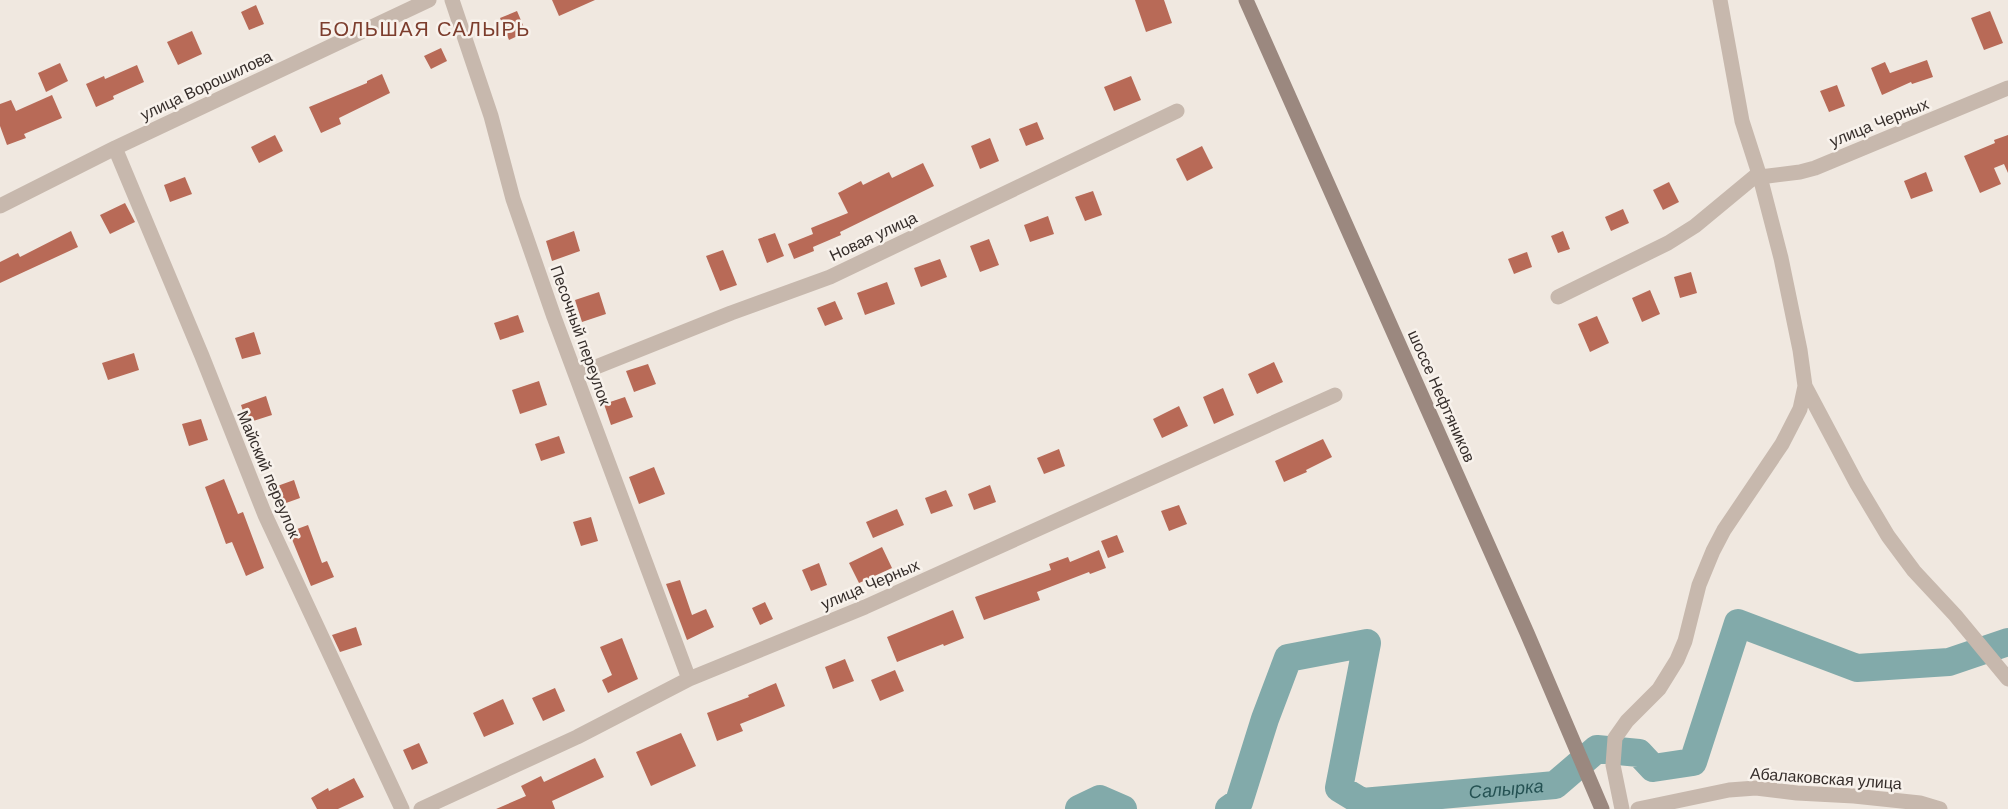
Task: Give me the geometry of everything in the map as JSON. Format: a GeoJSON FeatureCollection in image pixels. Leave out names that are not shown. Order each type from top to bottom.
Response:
{"type":"FeatureCollection","features":[{"type":"Feature","properties":{"kind":"main road","name":"шоссе Нефтяников"},"geometry":{"type":"LineString","coordinates":[[1246,0],[1527,633],[1602,809]]}},
{"type":"Feature","properties":{"kind":"street","name":"улица Ворошилова"},"geometry":{"type":"LineString","coordinates":[[0,206],[115,148],[429,0]]}},
{"type":"Feature","properties":{"kind":"street","name":"Песочный переулок"},"geometry":{"type":"LineString","coordinates":[[452,0],[491,116],[513,199],[689,679]]}},
{"type":"Feature","properties":{"kind":"street"},"geometry":{"type":"LineString","coordinates":[[1622,809],[1613,765],[1615,738],[1627,721],[1659,689],[1677,660],[1713,551],[1724,530],[1782,444],[1800,409],[1804,386],[1800,351],[1781,258],[1742,121],[1720,0]]}},
{"type":"Feature","properties":{"kind":"street","name":"улица Черных"},"geometry":{"type":"LineString","coordinates":[[1759,175],[1800,172],[1815,168],[2008,88]]}},
{"type":"Feature","properties":{"kind":"street","name":"Новая улица"},"geometry":{"type":"LineString","coordinates":[[576,375],[830,276],[1177,111]]}},
{"type":"Feature","properties":{"kind":"street","name":"Майский переулок"},"geometry":{"type":"LineString","coordinates":[[115,148],[202,356],[265,515],[402,809]]}},
{"type":"Feature","properties":{"kind":"street"},"geometry":{"type":"LineString","coordinates":[[1558,297],[1668,243],[1695,226],[1759,175]]}},
{"type":"Feature","properties":{"kind":"street"},"geometry":{"type":"LineString","coordinates":[[1804,386],[1888,536],[1914,571],[1955,615],[2008,679]]}},
{"type":"Feature","properties":{"kind":"street","name":"улица Черных"},"geometry":{"type":"LineString","coordinates":[[421,809],[577,737],[689,679],[865,607],[1335,395]]}},
{"type":"Feature","properties":{"kind":"street","name":"Абалаковская улица"},"geometry":{"type":"LineString","coordinates":[[1638,809],[1729,790],[1756,788],[1920,803],[1941,809]]}},
{"type":"Feature","properties":{"kind":"building"},"geometry":{"type":"Polygon","coordinates":[[[552,0],[595,0],[559,16],[552,0]]]}},
{"type":"Feature","properties":{"kind":"building"},"geometry":{"type":"Polygon","coordinates":[[[1135,0],[1164,0],[1172,23],[1146,32],[1135,0]]]}},
{"type":"Feature","properties":{"kind":"building"},"geometry":{"type":"Polygon","coordinates":[[[256,5],[264,24],[249,30],[241,12],[256,5]]]}},
{"type":"Feature","properties":{"kind":"building"},"geometry":{"type":"Polygon","coordinates":[[[517,11],[526,32],[509,40],[500,18],[517,11]]]}},
{"type":"Feature","properties":{"kind":"building"},"geometry":{"type":"Polygon","coordinates":[[[1990,11],[2003,43],[1984,50],[1971,18],[1990,11]]]}},
{"type":"Feature","properties":{"kind":"building"},"geometry":{"type":"Polygon","coordinates":[[[192,31],[202,54],[178,65],[167,42],[192,31]]]}},
{"type":"Feature","properties":{"kind":"building"},"geometry":{"type":"Polygon","coordinates":[[[441,48],[447,61],[431,69],[424,56],[441,48]]]}},
{"type":"Feature","properties":{"kind":"building"},"geometry":{"type":"Polygon","coordinates":[[[1927,60],[1933,77],[1912,84],[1911,82],[1882,95],[1871,68],[1885,62],[1890,73],[1927,60]]]}},
{"type":"Feature","properties":{"kind":"building"},"geometry":{"type":"Polygon","coordinates":[[[60,63],[68,81],[46,92],[38,73],[60,63]]]}},
{"type":"Feature","properties":{"kind":"building"},"geometry":{"type":"Polygon","coordinates":[[[137,65],[144,82],[113,96],[114,99],[96,107],[86,84],[104,76],[105,79],[137,65]]]}},
{"type":"Feature","properties":{"kind":"building"},"geometry":{"type":"Polygon","coordinates":[[[382,74],[390,93],[339,118],[341,124],[321,133],[309,107],[367,83],[382,74]]]}},
{"type":"Feature","properties":{"kind":"building"},"geometry":{"type":"Polygon","coordinates":[[[1131,76],[1141,100],[1114,111],[1104,87],[1131,76]]]}},
{"type":"Feature","properties":{"kind":"building"},"geometry":{"type":"Polygon","coordinates":[[[1837,85],[1845,106],[1829,112],[1820,91],[1837,85]]]}},
{"type":"Feature","properties":{"kind":"building"},"geometry":{"type":"Polygon","coordinates":[[[52,95],[62,118],[24,134],[26,138],[7,145],[0,126],[0,104],[11,100],[16,111],[52,95]]]}},
{"type":"Feature","properties":{"kind":"building"},"geometry":{"type":"Polygon","coordinates":[[[1037,122],[1044,139],[1026,146],[1019,129],[1037,122]]]}},
{"type":"Feature","properties":{"kind":"building"},"geometry":{"type":"Polygon","coordinates":[[[275,135],[283,151],[259,163],[251,147],[275,135]]]}},
{"type":"Feature","properties":{"kind":"building"},"geometry":{"type":"Polygon","coordinates":[[[2008,135],[2008,173],[2004,164],[1994,168],[2001,184],[1980,193],[1964,156],[2008,135]]]}},
{"type":"Feature","properties":{"kind":"building"},"geometry":{"type":"Polygon","coordinates":[[[990,138],[999,161],[980,169],[971,146],[990,138]]]}},
{"type":"Feature","properties":{"kind":"building"},"geometry":{"type":"Polygon","coordinates":[[[1202,146],[1213,168],[1187,181],[1176,159],[1202,146]]]}},
{"type":"Feature","properties":{"kind":"building"},"geometry":{"type":"Polygon","coordinates":[[[923,163],[934,186],[840,232],[841,235],[813,247],[814,251],[794,259],[788,244],[813,234],[811,228],[848,213],[838,193],[861,181],[863,185],[889,172],[892,178],[923,163]]]}},
{"type":"Feature","properties":{"kind":"building"},"geometry":{"type":"Polygon","coordinates":[[[1926,172],[1933,191],[1911,199],[1904,181],[1926,172]]]}},
{"type":"Feature","properties":{"kind":"building"},"geometry":{"type":"Polygon","coordinates":[[[185,177],[192,194],[170,202],[164,185],[185,177]]]}},
{"type":"Feature","properties":{"kind":"building"},"geometry":{"type":"Polygon","coordinates":[[[1669,182],[1679,202],[1663,210],[1653,190],[1669,182]]]}},
{"type":"Feature","properties":{"kind":"building"},"geometry":{"type":"Polygon","coordinates":[[[1093,191],[1102,215],[1085,221],[1075,197],[1093,191]]]}},
{"type":"Feature","properties":{"kind":"building"},"geometry":{"type":"Polygon","coordinates":[[[125,203],[135,222],[110,234],[100,215],[125,203]]]}},
{"type":"Feature","properties":{"kind":"building"},"geometry":{"type":"Polygon","coordinates":[[[1623,209],[1629,223],[1611,231],[1605,217],[1623,209]]]}},
{"type":"Feature","properties":{"kind":"building"},"geometry":{"type":"Polygon","coordinates":[[[1048,216],[1054,234],[1030,242],[1024,225],[1048,216]]]}},
{"type":"Feature","properties":{"kind":"building"},"geometry":{"type":"Polygon","coordinates":[[[71,231],[78,247],[0,283],[0,262],[18,253],[20,257],[71,231]]]}},
{"type":"Feature","properties":{"kind":"building"},"geometry":{"type":"Polygon","coordinates":[[[574,231],[580,251],[552,261],[546,241],[574,231]]]}},
{"type":"Feature","properties":{"kind":"building"},"geometry":{"type":"Polygon","coordinates":[[[1563,231],[1570,249],[1558,253],[1551,236],[1563,231]]]}},
{"type":"Feature","properties":{"kind":"building"},"geometry":{"type":"Polygon","coordinates":[[[775,233],[784,256],[767,263],[758,239],[775,233]]]}},
{"type":"Feature","properties":{"kind":"building"},"geometry":{"type":"Polygon","coordinates":[[[989,239],[999,265],[980,272],[970,246],[989,239]]]}},
{"type":"Feature","properties":{"kind":"building"},"geometry":{"type":"Polygon","coordinates":[[[723,250],[737,285],[720,291],[706,256],[723,250]]]}},
{"type":"Feature","properties":{"kind":"building"},"geometry":{"type":"Polygon","coordinates":[[[1527,252],[1532,267],[1514,274],[1508,259],[1527,252]]]}},
{"type":"Feature","properties":{"kind":"building"},"geometry":{"type":"Polygon","coordinates":[[[940,259],[947,277],[921,287],[914,268],[940,259]]]}},
{"type":"Feature","properties":{"kind":"building"},"geometry":{"type":"Polygon","coordinates":[[[1691,272],[1697,293],[1680,298],[1674,277],[1691,272]]]}},
{"type":"Feature","properties":{"kind":"building"},"geometry":{"type":"Polygon","coordinates":[[[887,282],[895,304],[865,315],[857,293],[887,282]]]}},
{"type":"Feature","properties":{"kind":"building"},"geometry":{"type":"Polygon","coordinates":[[[1650,290],[1660,314],[1642,322],[1632,298],[1650,290]]]}},
{"type":"Feature","properties":{"kind":"building"},"geometry":{"type":"Polygon","coordinates":[[[599,292],[606,314],[582,322],[575,300],[599,292]]]}},
{"type":"Feature","properties":{"kind":"building"},"geometry":{"type":"Polygon","coordinates":[[[835,301],[843,319],[825,326],[817,308],[835,301]]]}},
{"type":"Feature","properties":{"kind":"building"},"geometry":{"type":"Polygon","coordinates":[[[518,315],[524,332],[500,340],[494,323],[518,315]]]}},
{"type":"Feature","properties":{"kind":"building"},"geometry":{"type":"Polygon","coordinates":[[[1597,316],[1609,343],[1590,352],[1578,324],[1597,316]]]}},
{"type":"Feature","properties":{"kind":"building"},"geometry":{"type":"Polygon","coordinates":[[[254,332],[261,354],[242,359],[235,338],[254,332]]]}},
{"type":"Feature","properties":{"kind":"building"},"geometry":{"type":"Polygon","coordinates":[[[134,353],[139,370],[108,380],[102,363],[134,353]]]}},
{"type":"Feature","properties":{"kind":"building"},"geometry":{"type":"Polygon","coordinates":[[[1274,362],[1283,382],[1257,394],[1248,374],[1274,362]]]}},
{"type":"Feature","properties":{"kind":"building"},"geometry":{"type":"Polygon","coordinates":[[[648,364],[656,384],[634,392],[626,371],[648,364]]]}},
{"type":"Feature","properties":{"kind":"building"},"geometry":{"type":"Polygon","coordinates":[[[539,381],[547,405],[520,414],[512,390],[539,381]]]}},
{"type":"Feature","properties":{"kind":"building"},"geometry":{"type":"Polygon","coordinates":[[[1223,388],[1234,415],[1214,424],[1203,397],[1223,388]]]}},
{"type":"Feature","properties":{"kind":"building"},"geometry":{"type":"Polygon","coordinates":[[[266,396],[272,415],[247,423],[241,405],[266,396]]]}},
{"type":"Feature","properties":{"kind":"building"},"geometry":{"type":"Polygon","coordinates":[[[625,397],[633,417],[611,425],[604,404],[625,397]]]}},
{"type":"Feature","properties":{"kind":"building"},"geometry":{"type":"Polygon","coordinates":[[[1179,406],[1188,426],[1162,438],[1153,419],[1179,406]]]}},
{"type":"Feature","properties":{"kind":"building"},"geometry":{"type":"Polygon","coordinates":[[[201,419],[208,440],[189,446],[182,424],[201,419]]]}},
{"type":"Feature","properties":{"kind":"building"},"geometry":{"type":"Polygon","coordinates":[[[559,436],[565,453],[541,461],[535,444],[559,436]]]}},
{"type":"Feature","properties":{"kind":"building"},"geometry":{"type":"Polygon","coordinates":[[[1323,439],[1332,457],[1284,482],[1275,461],[1323,439]]]}},
{"type":"Feature","properties":{"kind":"building"},"geometry":{"type":"Polygon","coordinates":[[[1059,449],[1065,466],[1044,474],[1037,458],[1059,449]]]}},
{"type":"Feature","properties":{"kind":"building"},"geometry":{"type":"Polygon","coordinates":[[[654,467],[665,494],[639,504],[629,477],[654,467]]]}},
{"type":"Feature","properties":{"kind":"building"},"geometry":{"type":"Polygon","coordinates":[[[224,479],[238,514],[243,512],[264,568],[246,576],[232,542],[226,544],[205,487],[224,479]]]}},
{"type":"Feature","properties":{"kind":"building"},"geometry":{"type":"Polygon","coordinates":[[[294,480],[300,498],[275,507],[269,489],[294,480]]]}},
{"type":"Feature","properties":{"kind":"building"},"geometry":{"type":"Polygon","coordinates":[[[990,485],[996,502],[974,510],[968,494],[990,485]]]}},
{"type":"Feature","properties":{"kind":"building"},"geometry":{"type":"Polygon","coordinates":[[[946,490],[953,506],[931,514],[925,498],[946,490]]]}},
{"type":"Feature","properties":{"kind":"building"},"geometry":{"type":"Polygon","coordinates":[[[1179,505],[1187,524],[1169,531],[1161,511],[1179,505]]]}},
{"type":"Feature","properties":{"kind":"building"},"geometry":{"type":"Polygon","coordinates":[[[897,509],[904,525],[873,538],[866,522],[897,509]]]}},
{"type":"Feature","properties":{"kind":"building"},"geometry":{"type":"Polygon","coordinates":[[[591,517],[598,541],[581,546],[573,522],[591,517]]]}},
{"type":"Feature","properties":{"kind":"building"},"geometry":{"type":"Polygon","coordinates":[[[308,525],[322,563],[327,561],[334,577],[311,586],[289,532],[308,525]]]}},
{"type":"Feature","properties":{"kind":"building"},"geometry":{"type":"Polygon","coordinates":[[[1117,535],[1124,552],[1108,558],[1101,541],[1117,535]]]}},
{"type":"Feature","properties":{"kind":"building"},"geometry":{"type":"Polygon","coordinates":[[[882,547],[892,568],[859,583],[849,563],[882,547]]]}},
{"type":"Feature","properties":{"kind":"building"},"geometry":{"type":"Polygon","coordinates":[[[1099,550],[1106,568],[1090,574],[1089,572],[1037,592],[1040,600],[984,620],[975,597],[1051,570],[1049,564],[1068,557],[1070,562],[1099,550]]]}},
{"type":"Feature","properties":{"kind":"building"},"geometry":{"type":"Polygon","coordinates":[[[819,563],[827,585],[811,591],[802,570],[819,563]]]}},
{"type":"Feature","properties":{"kind":"building"},"geometry":{"type":"Polygon","coordinates":[[[680,580],[692,615],[706,609],[714,627],[687,640],[666,584],[680,580]]]}},
{"type":"Feature","properties":{"kind":"building"},"geometry":{"type":"Polygon","coordinates":[[[765,602],[773,619],[760,625],[752,608],[765,602]]]}},
{"type":"Feature","properties":{"kind":"building"},"geometry":{"type":"Polygon","coordinates":[[[953,610],[964,638],[897,662],[887,637],[953,610]]]}},
{"type":"Feature","properties":{"kind":"building"},"geometry":{"type":"Polygon","coordinates":[[[356,627],[362,645],[340,652],[332,635],[356,627]]]}},
{"type":"Feature","properties":{"kind":"building"},"geometry":{"type":"Polygon","coordinates":[[[622,638],[638,679],[608,693],[602,680],[612,675],[600,647],[622,638]]]}},
{"type":"Feature","properties":{"kind":"building"},"geometry":{"type":"Polygon","coordinates":[[[845,659],[854,681],[833,689],[825,667],[845,659]]]}},
{"type":"Feature","properties":{"kind":"building"},"geometry":{"type":"Polygon","coordinates":[[[895,670],[904,691],[880,701],[871,680],[895,670]]]}},
{"type":"Feature","properties":{"kind":"building"},"geometry":{"type":"Polygon","coordinates":[[[776,683],[785,706],[740,724],[743,731],[717,741],[707,713],[749,697],[748,695],[776,683]]]}},
{"type":"Feature","properties":{"kind":"building"},"geometry":{"type":"Polygon","coordinates":[[[555,688],[565,711],[543,721],[532,698],[555,688]]]}},
{"type":"Feature","properties":{"kind":"building"},"geometry":{"type":"Polygon","coordinates":[[[503,699],[514,724],[484,737],[473,713],[503,699]]]}},
{"type":"Feature","properties":{"kind":"building"},"geometry":{"type":"Polygon","coordinates":[[[681,733],[696,766],[651,786],[636,752],[681,733]]]}},
{"type":"Feature","properties":{"kind":"building"},"geometry":{"type":"Polygon","coordinates":[[[419,743],[428,763],[412,770],[403,750],[419,743]]]}},
{"type":"Feature","properties":{"kind":"building"},"geometry":{"type":"Polygon","coordinates":[[[595,758],[604,777],[552,801],[555,809],[496,809],[526,796],[521,786],[541,776],[544,782],[595,758]]]}},
{"type":"Feature","properties":{"kind":"building"},"geometry":{"type":"Polygon","coordinates":[[[354,778],[364,797],[338,809],[317,809],[311,798],[328,788],[329,791],[354,778]]]}},
{"type":"Feature","properties":{"kind":"waterway","name":"Салырка"},"geometry":{"type":"LineString","coordinates":[[1229,809],[1239,802],[1265,719],[1288,658],[1367,643],[1339,788],[1362,802],[1555,785],[1597,749],[1639,753],[1653,768],[1693,762],[1738,623],[1857,668],[1949,662],[2008,642]]}},
{"type":"Feature","properties":{"kind":"waterway","name":"Салырка"},"geometry":{"type":"LineString","coordinates":[[1079,809],[1100,799],[1123,809]]}},
{"type":"Feature","properties":{"kind":"district","name":"БОЛЬШАЯ САЛЫРЬ"},"geometry":{"type":"Point","coordinates":[425,29]}}]}
